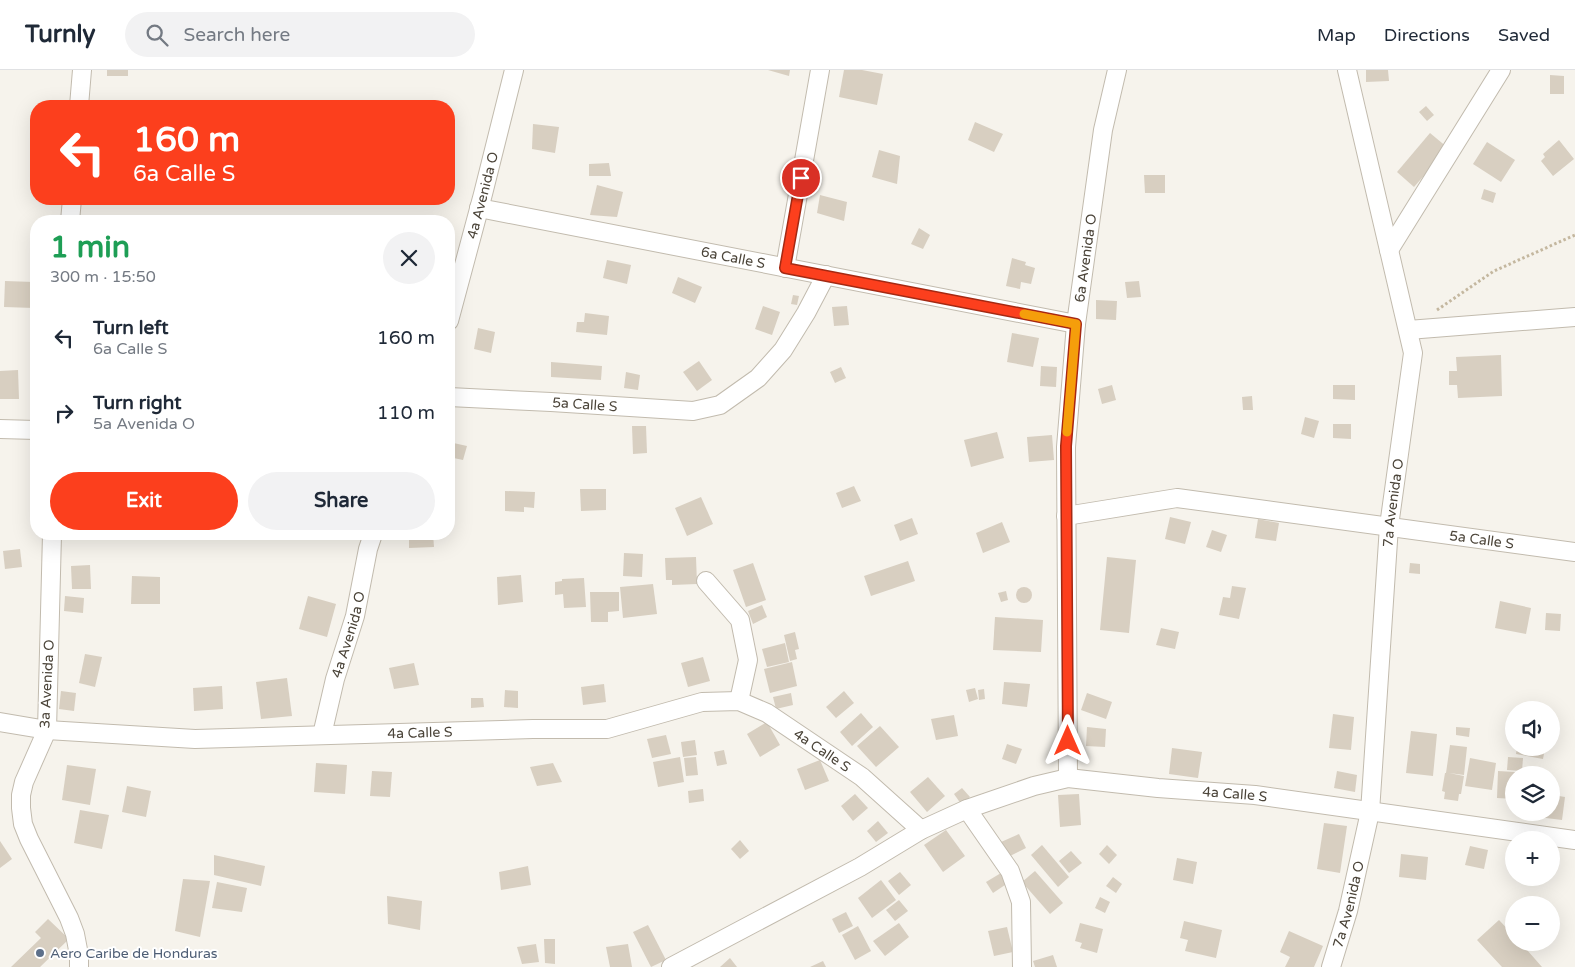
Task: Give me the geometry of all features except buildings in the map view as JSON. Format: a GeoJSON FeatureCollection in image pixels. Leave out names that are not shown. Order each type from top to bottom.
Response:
{"type":"FeatureCollection","features":[{"type":"Feature","properties":{"kind":"street"},"geometry":{"type":"LineString","coordinates":[[80,100],[82,70]]}},
{"type":"Feature","properties":{"kind":"street","name":"4a Avenida O"},"geometry":{"type":"LineString","coordinates":[[455,298],[514,70]]}},
{"type":"Feature","properties":{"kind":"street"},"geometry":{"type":"LineString","coordinates":[[785,268],[820,70]]}},
{"type":"Feature","properties":{"kind":"street","name":"6a Avenida O"},"geometry":{"type":"LineString","coordinates":[[1068,778],[1066,446],[1076,324],[1103,130],[1117,70]]}},
{"type":"Feature","properties":{"kind":"street","name":"7a Avenida O"},"geometry":{"type":"LineString","coordinates":[[1331,967],[1348,911],[1370,812],[1389,526],[1413,353],[1347,70]]}},
{"type":"Feature","properties":{"kind":"street"},"geometry":{"type":"LineString","coordinates":[[1389,250],[1502,70]]}},
{"type":"Feature","properties":{"kind":"street","name":"6a Calle S"},"geometry":{"type":"LineString","coordinates":[[479,208],[1076,324]]}},
{"type":"Feature","properties":{"kind":"street","name":"5a Calle S"},"geometry":{"type":"LineString","coordinates":[[455,397],[693,411],[720,405],[758,378],[783,350],[806,313],[826,275]]}},
{"type":"Feature","properties":{"kind":"street"},"geometry":{"type":"LineString","coordinates":[[1408,330],[1575,317]]}},
{"type":"Feature","properties":{"kind":"street"},"geometry":{"type":"LineString","coordinates":[[0,428],[30,430]]}},
{"type":"Feature","properties":{"kind":"street","name":"5a Calle S"},"geometry":{"type":"LineString","coordinates":[[1066,516],[1177,498],[1575,552]]}},
{"type":"Feature","properties":{"kind":"street","name":"3a Avenida O"},"geometry":{"type":"LineString","coordinates":[[52,540],[46,730],[24,782],[21,808],[29,838],[69,918],[75,934],[79,954],[79,967]]}},
{"type":"Feature","properties":{"kind":"street","name":"4a Avenida O"},"geometry":{"type":"LineString","coordinates":[[322,735],[335,679],[355,616],[371,540]]}},
{"type":"Feature","properties":{"kind":"street"},"geometry":{"type":"LineString","coordinates":[[706,581],[740,620],[748,660],[739,701]]}},
{"type":"Feature","properties":{"kind":"street","name":"4a Calle S"},"geometry":{"type":"LineString","coordinates":[[0,722],[46,730],[195,739],[533,729],[608,729],[702,702],[739,701],[767,713],[862,777],[921,830],[967,809],[1034,786],[1068,778],[1158,788],[1255,795],[1575,840]]}},
{"type":"Feature","properties":{"kind":"street"},"geometry":{"type":"LineString","coordinates":[[967,809],[1010,871],[1021,902],[1022,967]]}},
{"type":"Feature","properties":{"kind":"street"},"geometry":{"type":"LineString","coordinates":[[671,967],[860,867],[921,830]]}},
{"type":"Feature","properties":{"kind":"path"},"geometry":{"type":"LineString","coordinates":[[1432,314],[1494,271],[1575,235]]}},
{"type":"Feature","properties":{"kind":"slow traffic"},"geometry":{"type":"LineString","coordinates":[[1024,314],[1076,324],[1067,432]]}},
{"type":"Feature","properties":{"kind":"place","name":"Aero Caribe de Honduras"},"geometry":{"type":"Point","coordinates":[40,953]}},
{"type":"Feature","properties":{"kind":"route"},"geometry":{"type":"LineString","coordinates":[[801,178],[785,268],[1076,324],[1066,446],[1068,741]]}}]}
